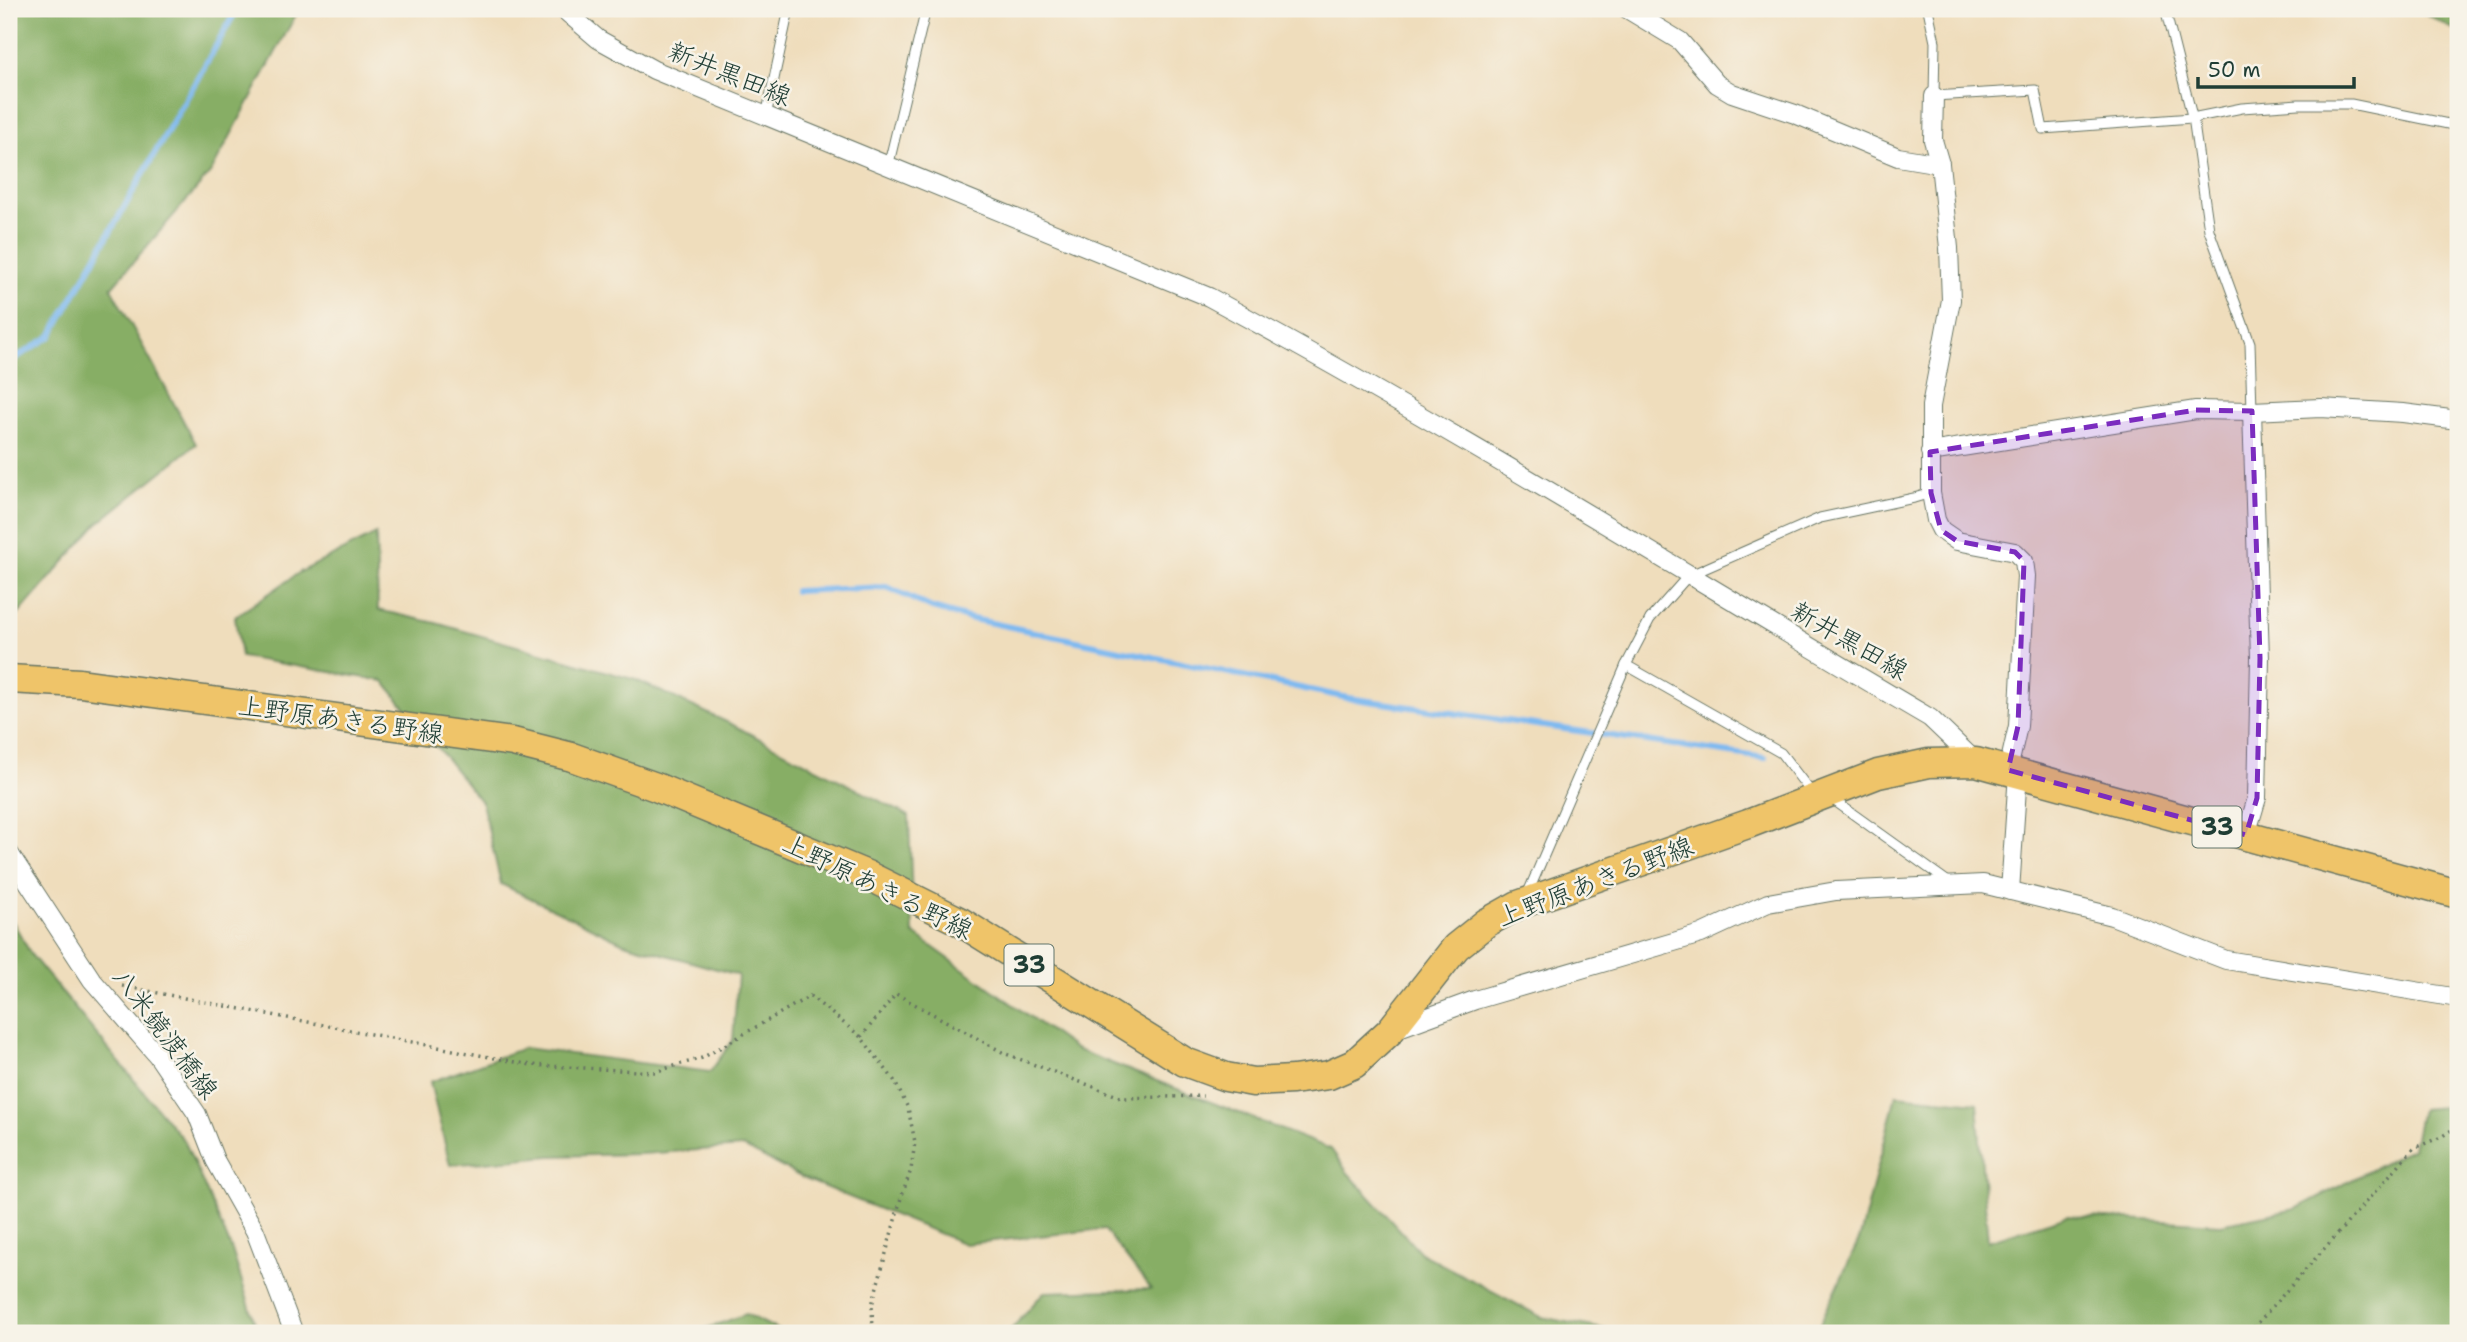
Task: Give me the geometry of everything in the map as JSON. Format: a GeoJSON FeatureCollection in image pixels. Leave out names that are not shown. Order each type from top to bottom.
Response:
{"type":"FeatureCollection","features":[{"type":"Feature","properties":{"kind":"main road","name":"上野原あきる野線"},"geometry":{"type":"LineString","coordinates":[[9,679],[80,683],[513,742],[572,757],[656,787],[867,875],[959,921],[1185,1062],[1226,1077],[1252,1082],[1329,1075],[1354,1063],[1390,1031],[1457,947],[1486,923],[1524,903],[1748,824],[1878,774],[1913,765],[1976,762],[2458,894]]}},
{"type":"Feature","properties":{"kind":"street","name":"新井黒田線"},"geometry":{"type":"LineString","coordinates":[[563,9],[598,39],[634,60],[888,167],[1209,297],[1465,442],[1930,718],[1976,762]]}},
{"type":"Feature","properties":{"kind":"street"},"geometry":{"type":"LineString","coordinates":[[1627,9],[1681,41],[1717,84],[1732,93],[1795,114],[1898,157],[1940,164]]}},
{"type":"Feature","properties":{"kind":"street"},"geometry":{"type":"LineString","coordinates":[[1934,96],[1933,139],[1940,164],[1950,248],[1951,300],[1931,406],[1931,493],[1936,520],[1948,537],[1957,541],[2015,552],[2024,561],[2026,576],[2013,771],[2010,891]]}},
{"type":"Feature","properties":{"kind":"street"},"geometry":{"type":"LineString","coordinates":[[1930,452],[2196,410],[2321,408],[2403,413],[2458,420]]}},
{"type":"Feature","properties":{"kind":"street"},"geometry":{"type":"LineString","coordinates":[[2246,835],[2257,798],[2260,685],[2252,411]]}},
{"type":"Feature","properties":{"kind":"street","name":"八米鏡渡橋線"},"geometry":{"type":"LineString","coordinates":[[9,853],[92,980],[157,1055],[197,1114],[215,1160],[254,1231],[294,1333]]}},
{"type":"Feature","properties":{"kind":"street"},"geometry":{"type":"LineString","coordinates":[[1390,1031],[1475,999],[1701,934],[1768,903],[1836,891],[1983,884],[2112,916],[2227,960],[2458,998]]}},
{"type":"Feature","properties":{"kind":"lane"},"geometry":{"type":"LineString","coordinates":[[766,116],[789,9]]}},
{"type":"Feature","properties":{"kind":"lane"},"geometry":{"type":"LineString","coordinates":[[888,167],[926,9]]}},
{"type":"Feature","properties":{"kind":"lane"},"geometry":{"type":"LineString","coordinates":[[1928,9],[1936,42],[1934,96],[2035,90],[2043,130],[2192,118],[2242,108],[2299,104],[2351,104],[2458,127]]}},
{"type":"Feature","properties":{"kind":"lane"},"geometry":{"type":"LineString","coordinates":[[2165,9],[2192,118],[2209,230],[2250,343],[2252,411]]}},
{"type":"Feature","properties":{"kind":"lane"},"geometry":{"type":"LineString","coordinates":[[1524,903],[1588,747],[1626,665],[1650,619],[1688,576],[1820,519],[1931,493]]}},
{"type":"Feature","properties":{"kind":"lane"},"geometry":{"type":"LineString","coordinates":[[1626,665],[1781,753],[1819,795],[1956,887]]}},
{"type":"Feature","properties":{"kind":"path"},"geometry":{"type":"LineString","coordinates":[[92,980],[531,1065],[654,1072],[702,1058],[810,996],[861,1037],[894,1080],[908,1108],[915,1142],[911,1170],[872,1305],[873,1333]]}},
{"type":"Feature","properties":{"kind":"path"},"geometry":{"type":"LineString","coordinates":[[861,1037],[896,994],[1006,1054],[1123,1098],[1203,1096]]}},
{"type":"Feature","properties":{"kind":"path"},"geometry":{"type":"LineString","coordinates":[[2249,1333],[2414,1148],[2441,1137],[2458,1126]]}},
{"type":"Feature","properties":{"kind":"highlighted area"},"geometry":{"type":"Polygon","coordinates":[[[2196,410],[2252,411],[2260,658],[2257,798],[2246,835],[2008,770],[2018,726],[2024,561],[2015,552],[1957,541],[1941,530],[1931,493],[1930,452],[2196,410]]]}},
{"type":"Feature","properties":{"kind":"green space"},"geometry":{"type":"Polygon","coordinates":[[[9,9],[299,9],[211,172],[111,288],[196,444],[97,524],[9,625],[9,9]]]}},
{"type":"Feature","properties":{"kind":"green space"},"geometry":{"type":"Polygon","coordinates":[[[2418,9],[2458,9],[2458,32],[2418,9]]]}},
{"type":"Feature","properties":{"kind":"green space"},"geometry":{"type":"Polygon","coordinates":[[[376,534],[378,610],[436,623],[636,680],[733,725],[909,816],[913,933],[1075,1049],[1331,1149],[1348,1173],[1422,1254],[1541,1317],[1624,1333],[1008,1333],[1044,1292],[1151,1289],[1104,1229],[965,1244],[805,1179],[743,1147],[641,1154],[550,1156],[450,1165],[430,1082],[524,1048],[710,1072],[733,1040],[738,975],[624,943],[501,884],[482,803],[384,681],[241,657],[235,617],[300,572],[376,534]]]}},
{"type":"Feature","properties":{"kind":"green space"},"geometry":{"type":"Polygon","coordinates":[[[9,915],[32,956],[185,1142],[232,1250],[258,1333],[9,1333],[9,915]]]}},
{"type":"Feature","properties":{"kind":"green space"},"geometry":{"type":"Polygon","coordinates":[[[1896,1095],[1977,1103],[1988,1241],[2067,1216],[2221,1224],[2296,1209],[2413,1148],[2421,1109],[2458,1106],[2458,1333],[1807,1333],[1818,1328],[1860,1238],[1896,1095]]]}},
{"type":"Feature","properties":{"kind":"green space"},"geometry":{"type":"Polygon","coordinates":[[[746,1314],[784,1333],[694,1333],[746,1314]]]}},
{"type":"Feature","properties":{"kind":"waterway"},"geometry":{"type":"LineString","coordinates":[[9,362],[51,336],[237,9]]}},
{"type":"Feature","properties":{"kind":"waterway"},"geometry":{"type":"LineString","coordinates":[[795,591],[887,587],[932,608],[968,618],[1348,698],[1765,758]]}}]}
